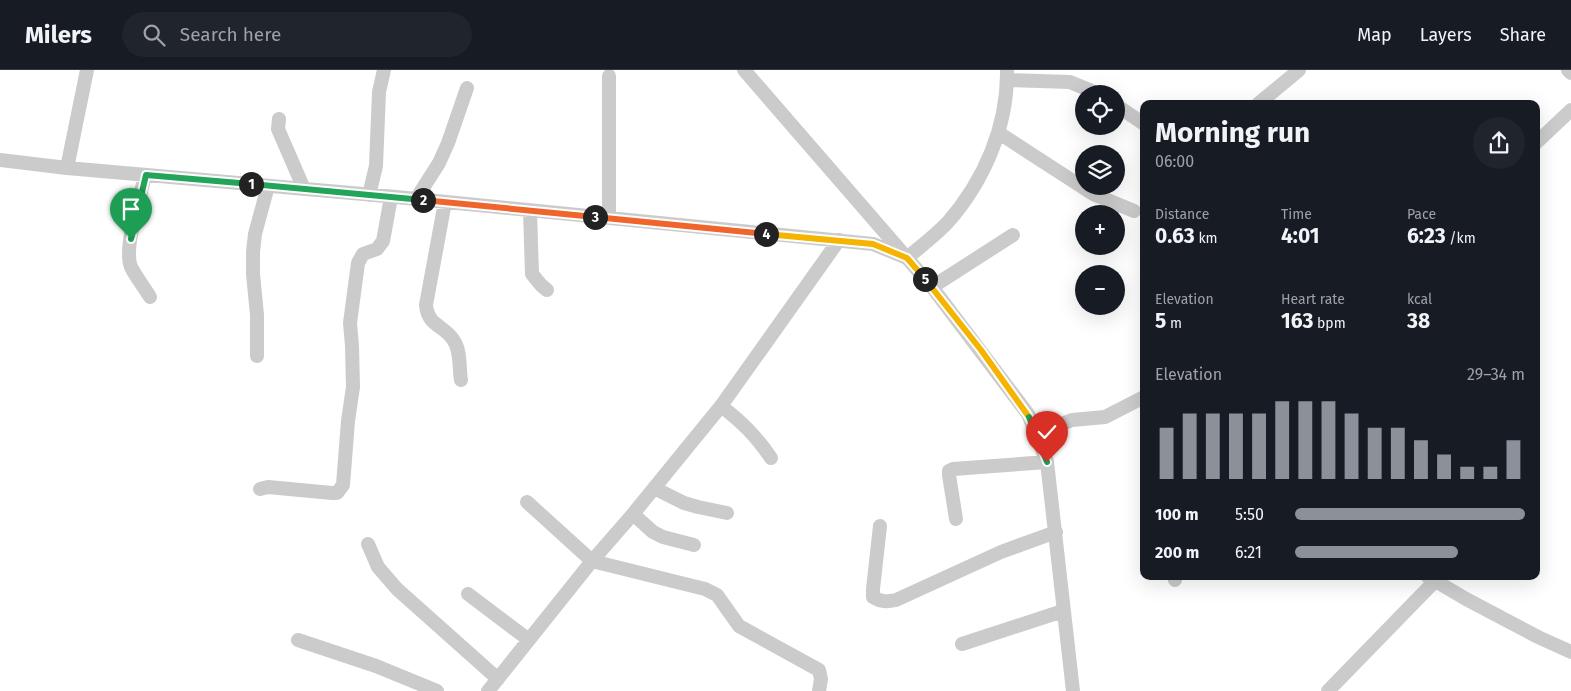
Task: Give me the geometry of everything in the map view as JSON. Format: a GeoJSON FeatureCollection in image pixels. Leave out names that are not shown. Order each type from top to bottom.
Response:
{"type":"FeatureCollection","features":[{"type":"Feature","properties":{"kind":"street"},"geometry":{"type":"LineString","coordinates":[[68,168],[88,70]]}},
{"type":"Feature","properties":{"kind":"street"},"geometry":{"type":"LineString","coordinates":[[369,195],[376,166],[379,92],[384,70]]}},
{"type":"Feature","properties":{"kind":"street"},"geometry":{"type":"LineString","coordinates":[[744,70],[932,287],[1028,414],[1047,462],[1072,691]]}},
{"type":"Feature","properties":{"kind":"street"},"geometry":{"type":"LineString","coordinates":[[1263,100],[1298,70]]}},
{"type":"Feature","properties":{"kind":"street"},"geometry":{"type":"LineString","coordinates":[[1568,70],[1571,73]]}},
{"type":"Feature","properties":{"kind":"street"},"geometry":{"type":"LineString","coordinates":[[907,258],[948,222],[981,176],[999,133],[1007,75],[1070,82],[1077,85]]}},
{"type":"Feature","properties":{"kind":"street"},"geometry":{"type":"LineString","coordinates":[[609,76],[609,218]]}},
{"type":"Feature","properties":{"kind":"street"},"geometry":{"type":"LineString","coordinates":[[416,199],[439,163],[467,88]]}},
{"type":"Feature","properties":{"kind":"street"},"geometry":{"type":"LineString","coordinates":[[1540,139],[1571,110]]}},
{"type":"Feature","properties":{"kind":"street"},"geometry":{"type":"LineString","coordinates":[[1125,111],[1140,121]]}},
{"type":"Feature","properties":{"kind":"street"},"geometry":{"type":"LineString","coordinates":[[279,119],[278,129],[304,189]]}},
{"type":"Feature","properties":{"kind":"street"},"geometry":{"type":"LineString","coordinates":[[999,133],[1093,194],[1134,211]]}},
{"type":"Feature","properties":{"kind":"street"},"geometry":{"type":"LineString","coordinates":[[0,160],[68,168],[839,240],[873,244],[907,258]]}},
{"type":"Feature","properties":{"kind":"street"},"geometry":{"type":"LineString","coordinates":[[146,175],[131,239],[129,257],[131,267],[150,297]]}},
{"type":"Feature","properties":{"kind":"street"},"geometry":{"type":"LineString","coordinates":[[257,356],[257,315],[253,252],[255,234],[268,186]]}},
{"type":"Feature","properties":{"kind":"street"},"geometry":{"type":"LineString","coordinates":[[260,489],[268,487],[337,493],[343,486],[348,421],[353,387],[350,323],[358,263],[363,254],[376,250],[383,241],[392,197]]}},
{"type":"Feature","properties":{"kind":"street"},"geometry":{"type":"LineString","coordinates":[[445,202],[426,304],[427,313],[432,320],[450,335],[455,342],[461,380]]}},
{"type":"Feature","properties":{"kind":"street"},"geometry":{"type":"LineString","coordinates":[[530,211],[532,274],[547,290]]}},
{"type":"Feature","properties":{"kind":"street"},"geometry":{"type":"LineString","coordinates":[[932,287],[1013,235]]}},
{"type":"Feature","properties":{"kind":"street"},"geometry":{"type":"LineString","coordinates":[[368,544],[378,567],[397,589],[493,687],[528,640],[592,561],[722,406],[839,240]]}},
{"type":"Feature","properties":{"kind":"street"},"geometry":{"type":"LineString","coordinates":[[1037,434],[1072,420],[1105,417],[1140,399]]}},
{"type":"Feature","properties":{"kind":"street"},"geometry":{"type":"LineString","coordinates":[[722,406],[742,422],[771,458]]}},
{"type":"Feature","properties":{"kind":"street"},"geometry":{"type":"LineString","coordinates":[[956,519],[949,475],[949,471],[952,468],[1047,462]]}},
{"type":"Feature","properties":{"kind":"street"},"geometry":{"type":"LineString","coordinates":[[654,488],[698,508],[727,513]]}},
{"type":"Feature","properties":{"kind":"street"},"geometry":{"type":"LineString","coordinates":[[527,502],[592,561],[712,591],[720,598],[739,626],[819,670],[821,679],[819,691]]}},
{"type":"Feature","properties":{"kind":"street"},"geometry":{"type":"LineString","coordinates":[[633,514],[653,532],[662,537],[694,545]]}},
{"type":"Feature","properties":{"kind":"street"},"geometry":{"type":"LineString","coordinates":[[880,526],[872,589],[873,597],[880,601],[889,602],[1001,552],[1056,532]]}},
{"type":"Feature","properties":{"kind":"street"},"geometry":{"type":"LineString","coordinates":[[1328,691],[1430,580]]}},
{"type":"Feature","properties":{"kind":"street"},"geometry":{"type":"LineString","coordinates":[[1433,580],[1538,637],[1571,652]]}},
{"type":"Feature","properties":{"kind":"street"},"geometry":{"type":"LineString","coordinates":[[468,594],[528,640]]}},
{"type":"Feature","properties":{"kind":"street"},"geometry":{"type":"LineString","coordinates":[[962,644],[1063,610]]}},
{"type":"Feature","properties":{"kind":"street"},"geometry":{"type":"LineString","coordinates":[[298,640],[376,666],[437,691]]}},
{"type":"Feature","properties":{"kind":"route"},"geometry":{"type":"LineString","coordinates":[[131,239],[146,175],[873,244],[907,258],[932,287],[1028,414],[1047,462]]}}]}
